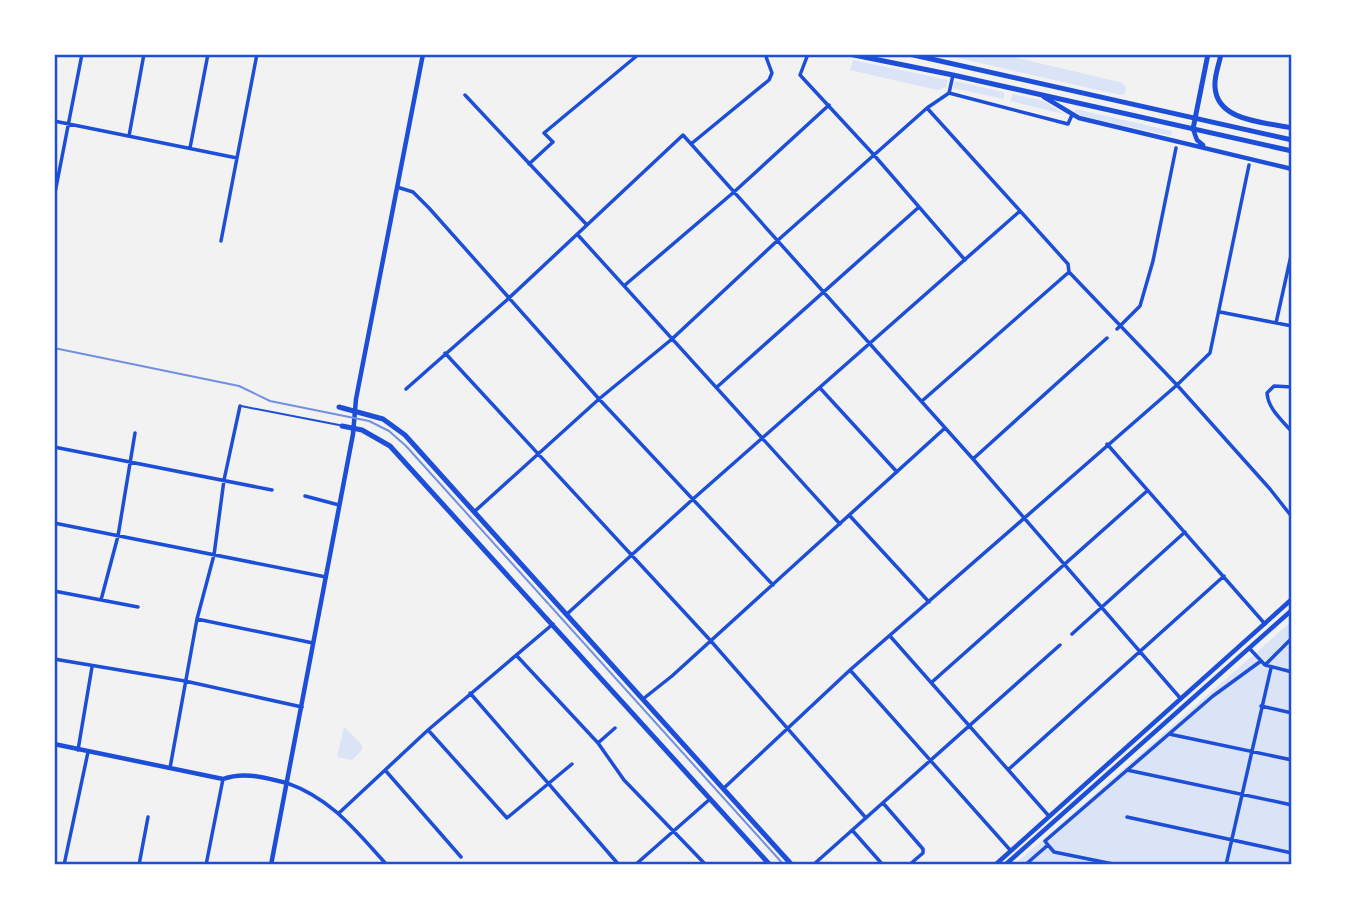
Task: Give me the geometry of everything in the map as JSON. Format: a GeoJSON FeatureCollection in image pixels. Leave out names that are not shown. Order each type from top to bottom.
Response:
{"type":"FeatureCollection","features":[{"type":"Feature","properties":{"kind":"main road"},"geometry":{"type":"LineString","coordinates":[[271,865],[423,54]]}},
{"type":"Feature","properties":{"kind":"main road"},"geometry":{"type":"LineString","coordinates":[[849,54],[1292,151]]}},
{"type":"Feature","properties":{"kind":"main road"},"geometry":{"type":"LineString","coordinates":[[909,54],[1292,140]]}},
{"type":"Feature","properties":{"kind":"main road"},"geometry":{"type":"LineString","coordinates":[[1206,147],[1198,140],[1193,129],[1208,54]]}},
{"type":"Feature","properties":{"kind":"main road"},"geometry":{"type":"LineString","coordinates":[[1221,54],[1215,92],[1227,111],[1292,128]]}},
{"type":"Feature","properties":{"kind":"main road"},"geometry":{"type":"LineString","coordinates":[[1040,94],[1079,118],[1292,169]]}},
{"type":"Feature","properties":{"kind":"main road"},"geometry":{"type":"LineString","coordinates":[[340,407],[374,416],[396,427],[792,865]]}},
{"type":"Feature","properties":{"kind":"main road"},"geometry":{"type":"LineString","coordinates":[[342,426],[353,428],[390,446],[770,865]]}},
{"type":"Feature","properties":{"kind":"main road"},"geometry":{"type":"LineString","coordinates":[[995,865],[1292,599]]}},
{"type":"Feature","properties":{"kind":"main road"},"geometry":{"type":"LineString","coordinates":[[1005,865],[1292,610]]}},
{"type":"Feature","properties":{"kind":"main road"},"geometry":{"type":"LineString","coordinates":[[54,744],[223,779],[236,775],[251,775],[287,783]]}},
{"type":"Feature","properties":{"kind":"street"},"geometry":{"type":"LineString","coordinates":[[54,198],[82,54]]}},
{"type":"Feature","properties":{"kind":"street"},"geometry":{"type":"LineString","coordinates":[[128,136],[144,54]]}},
{"type":"Feature","properties":{"kind":"street"},"geometry":{"type":"LineString","coordinates":[[190,148],[208,54]]}},
{"type":"Feature","properties":{"kind":"street"},"geometry":{"type":"LineString","coordinates":[[221,241],[257,54]]}},
{"type":"Feature","properties":{"kind":"street"},"geometry":{"type":"LineString","coordinates":[[529,164],[553,142],[544,133],[639,54]]}},
{"type":"Feature","properties":{"kind":"street"},"geometry":{"type":"LineString","coordinates":[[691,144],[769,80],[772,72],[765,54]]}},
{"type":"Feature","properties":{"kind":"street"},"geometry":{"type":"LineString","coordinates":[[808,54],[800,75],[965,260]]}},
{"type":"Feature","properties":{"kind":"street"},"geometry":{"type":"LineString","coordinates":[[474,512],[599,399],[672,339],[777,241],[927,108],[949,93],[953,75]]}},
{"type":"Feature","properties":{"kind":"street"},"geometry":{"type":"LineString","coordinates":[[949,93],[1068,124],[1072,115]]}},
{"type":"Feature","properties":{"kind":"street"},"geometry":{"type":"LineString","coordinates":[[465,95],[587,225]]}},
{"type":"Feature","properties":{"kind":"street"},"geometry":{"type":"LineString","coordinates":[[625,285],[734,192],[829,105]]}},
{"type":"Feature","properties":{"kind":"street"},"geometry":{"type":"LineString","coordinates":[[927,108],[1068,264],[1069,272],[1177,385],[1291,515]]}},
{"type":"Feature","properties":{"kind":"street"},"geometry":{"type":"LineString","coordinates":[[54,121],[237,158]]}},
{"type":"Feature","properties":{"kind":"street"},"geometry":{"type":"LineString","coordinates":[[405,389],[508,299],[683,135],[973,458],[1181,699]]}},
{"type":"Feature","properties":{"kind":"street"},"geometry":{"type":"LineString","coordinates":[[1117,329],[1140,306],[1153,261],[1176,148]]}},
{"type":"Feature","properties":{"kind":"street"},"geometry":{"type":"LineString","coordinates":[[724,789],[850,670],[1177,385],[1210,353],[1249,165]]}},
{"type":"Feature","properties":{"kind":"street"},"geometry":{"type":"LineString","coordinates":[[397,187],[414,192],[599,399],[773,585]]}},
{"type":"Feature","properties":{"kind":"street"},"geometry":{"type":"LineString","coordinates":[[717,387],[919,206]]}},
{"type":"Feature","properties":{"kind":"street"},"geometry":{"type":"LineString","coordinates":[[566,614],[1020,211]]}},
{"type":"Feature","properties":{"kind":"street"},"geometry":{"type":"LineString","coordinates":[[577,234],[840,524]]}},
{"type":"Feature","properties":{"kind":"street"},"geometry":{"type":"LineString","coordinates":[[1276,323],[1292,251]]}},
{"type":"Feature","properties":{"kind":"street"},"geometry":{"type":"LineString","coordinates":[[922,401],[1069,272]]}},
{"type":"Feature","properties":{"kind":"street"},"geometry":{"type":"LineString","coordinates":[[1220,312],[1292,326]]}},
{"type":"Feature","properties":{"kind":"street"},"geometry":{"type":"LineString","coordinates":[[973,458],[1107,338]]}},
{"type":"Feature","properties":{"kind":"street"},"geometry":{"type":"LineString","coordinates":[[445,354],[710,640],[866,818]]}},
{"type":"Feature","properties":{"kind":"street"},"geometry":{"type":"LineString","coordinates":[[1292,387],[1274,386],[1267,393],[1273,411],[1292,432]]}},
{"type":"Feature","properties":{"kind":"street"},"geometry":{"type":"LineString","coordinates":[[820,388],[897,472]]}},
{"type":"Feature","properties":{"kind":"street"},"geometry":{"type":"LineString","coordinates":[[170,768],[197,619],[214,555],[240,406]]}},
{"type":"Feature","properties":{"kind":"street"},"geometry":{"type":"LineString","coordinates":[[643,699],[673,676],[945,428]]}},
{"type":"Feature","properties":{"kind":"street"},"geometry":{"type":"LineString","coordinates":[[101,600],[118,536],[135,433]]}},
{"type":"Feature","properties":{"kind":"street"},"geometry":{"type":"LineString","coordinates":[[1107,444],[1265,624]]}},
{"type":"Feature","properties":{"kind":"street"},"geometry":{"type":"LineString","coordinates":[[54,447],[272,490]]}},
{"type":"Feature","properties":{"kind":"street"},"geometry":{"type":"LineString","coordinates":[[932,682],[1147,491]]}},
{"type":"Feature","properties":{"kind":"street"},"geometry":{"type":"LineString","coordinates":[[305,496],[339,505]]}},
{"type":"Feature","properties":{"kind":"street"},"geometry":{"type":"LineString","coordinates":[[849,516],[929,602]]}},
{"type":"Feature","properties":{"kind":"street"},"geometry":{"type":"LineString","coordinates":[[54,523],[326,578]]}},
{"type":"Feature","properties":{"kind":"street"},"geometry":{"type":"LineString","coordinates":[[1072,634],[1185,532]]}},
{"type":"Feature","properties":{"kind":"street"},"geometry":{"type":"LineString","coordinates":[[1009,769],[1224,576]]}},
{"type":"Feature","properties":{"kind":"street"},"geometry":{"type":"LineString","coordinates":[[54,591],[138,607]]}},
{"type":"Feature","properties":{"kind":"street"},"geometry":{"type":"LineString","coordinates":[[197,619],[313,643]]}},
{"type":"Feature","properties":{"kind":"street"},"geometry":{"type":"LineString","coordinates":[[339,813],[428,730],[553,624]]}},
{"type":"Feature","properties":{"kind":"street"},"geometry":{"type":"LineString","coordinates":[[890,636],[1048,815]]}},
{"type":"Feature","properties":{"kind":"street"},"geometry":{"type":"LineString","coordinates":[[1118,865],[1054,852],[1045,841],[1213,696],[1263,663],[1292,638]]}},
{"type":"Feature","properties":{"kind":"street"},"geometry":{"type":"LineString","coordinates":[[813,865],[1060,645]]}},
{"type":"Feature","properties":{"kind":"street"},"geometry":{"type":"LineString","coordinates":[[1250,649],[1271,668],[1292,672]]}},
{"type":"Feature","properties":{"kind":"street"},"geometry":{"type":"LineString","coordinates":[[517,656],[598,743],[624,780],[705,865]]}},
{"type":"Feature","properties":{"kind":"street"},"geometry":{"type":"LineString","coordinates":[[54,659],[185,681],[302,706]]}},
{"type":"Feature","properties":{"kind":"street"},"geometry":{"type":"LineString","coordinates":[[78,750],[92,667]]}},
{"type":"Feature","properties":{"kind":"street"},"geometry":{"type":"LineString","coordinates":[[1226,865],[1271,668]]}},
{"type":"Feature","properties":{"kind":"street"},"geometry":{"type":"LineString","coordinates":[[850,670],[1011,850]]}},
{"type":"Feature","properties":{"kind":"street"},"geometry":{"type":"LineString","coordinates":[[470,694],[619,865]]}},
{"type":"Feature","properties":{"kind":"street"},"geometry":{"type":"LineString","coordinates":[[1261,706],[1292,713]]}},
{"type":"Feature","properties":{"kind":"street"},"geometry":{"type":"LineString","coordinates":[[598,743],[615,728]]}},
{"type":"Feature","properties":{"kind":"street"},"geometry":{"type":"LineString","coordinates":[[428,730],[507,818],[572,764]]}},
{"type":"Feature","properties":{"kind":"street"},"geometry":{"type":"LineString","coordinates":[[1169,734],[1292,760]]}},
{"type":"Feature","properties":{"kind":"street"},"geometry":{"type":"LineString","coordinates":[[64,865],[88,752]]}},
{"type":"Feature","properties":{"kind":"street"},"geometry":{"type":"LineString","coordinates":[[385,770],[461,857]]}},
{"type":"Feature","properties":{"kind":"street"},"geometry":{"type":"LineString","coordinates":[[1127,770],[1292,805]]}},
{"type":"Feature","properties":{"kind":"street"},"geometry":{"type":"LineString","coordinates":[[206,865],[223,779]]}},
{"type":"Feature","properties":{"kind":"street"},"geometry":{"type":"LineString","coordinates":[[287,783],[307,790],[339,813],[387,865]]}},
{"type":"Feature","properties":{"kind":"street"},"geometry":{"type":"LineString","coordinates":[[635,865],[710,799]]}},
{"type":"Feature","properties":{"kind":"street"},"geometry":{"type":"LineString","coordinates":[[883,803],[923,849],[923,853],[909,865]]}},
{"type":"Feature","properties":{"kind":"street"},"geometry":{"type":"LineString","coordinates":[[139,865],[148,817]]}},
{"type":"Feature","properties":{"kind":"street"},"geometry":{"type":"LineString","coordinates":[[1127,817],[1292,853]]}},
{"type":"Feature","properties":{"kind":"street"},"geometry":{"type":"LineString","coordinates":[[852,829],[883,865]]}},
{"type":"Feature","properties":{"kind":"street"},"geometry":{"type":"LineString","coordinates":[[1028,863],[1048,845]]}},
{"type":"Feature","properties":{"kind":"lane"},"geometry":{"type":"LineString","coordinates":[[240,406],[342,426]]}},
{"type":"Feature","properties":{"kind":"shaded area"},"geometry":{"type":"Polygon","coordinates":[[[941,54],[1001,54],[1123,83],[1126,88],[1124,94],[1120,95],[941,54]]]}},
{"type":"Feature","properties":{"kind":"shaded area"},"geometry":{"type":"Polygon","coordinates":[[[853,60],[948,80],[946,87],[937,90],[850,70],[853,60]]]}},
{"type":"Feature","properties":{"kind":"shaded area"},"geometry":{"type":"Polygon","coordinates":[[[955,81],[1004,92],[1004,99],[953,88],[955,81]]]}},
{"type":"Feature","properties":{"kind":"shaded area"},"geometry":{"type":"Polygon","coordinates":[[[1013,94],[1044,101],[1064,114],[1010,101],[1013,94]]]}},
{"type":"Feature","properties":{"kind":"shaded area"},"geometry":{"type":"Polygon","coordinates":[[[1076,109],[1172,131],[1171,136],[1081,116],[1074,111],[1076,109]]]}},
{"type":"Feature","properties":{"kind":"shaded area"},"geometry":{"type":"Polygon","coordinates":[[[1292,621],[1292,865],[1014,865],[1292,621]]]}},
{"type":"Feature","properties":{"kind":"shaded area"},"geometry":{"type":"Polygon","coordinates":[[[344,727],[362,745],[362,750],[352,760],[337,757],[344,727]]]}},
{"type":"Feature","properties":{"kind":"tram line"},"geometry":{"type":"LineString","coordinates":[[54,348],[239,386],[270,401],[369,421],[389,431],[406,446],[784,865]]}}]}
